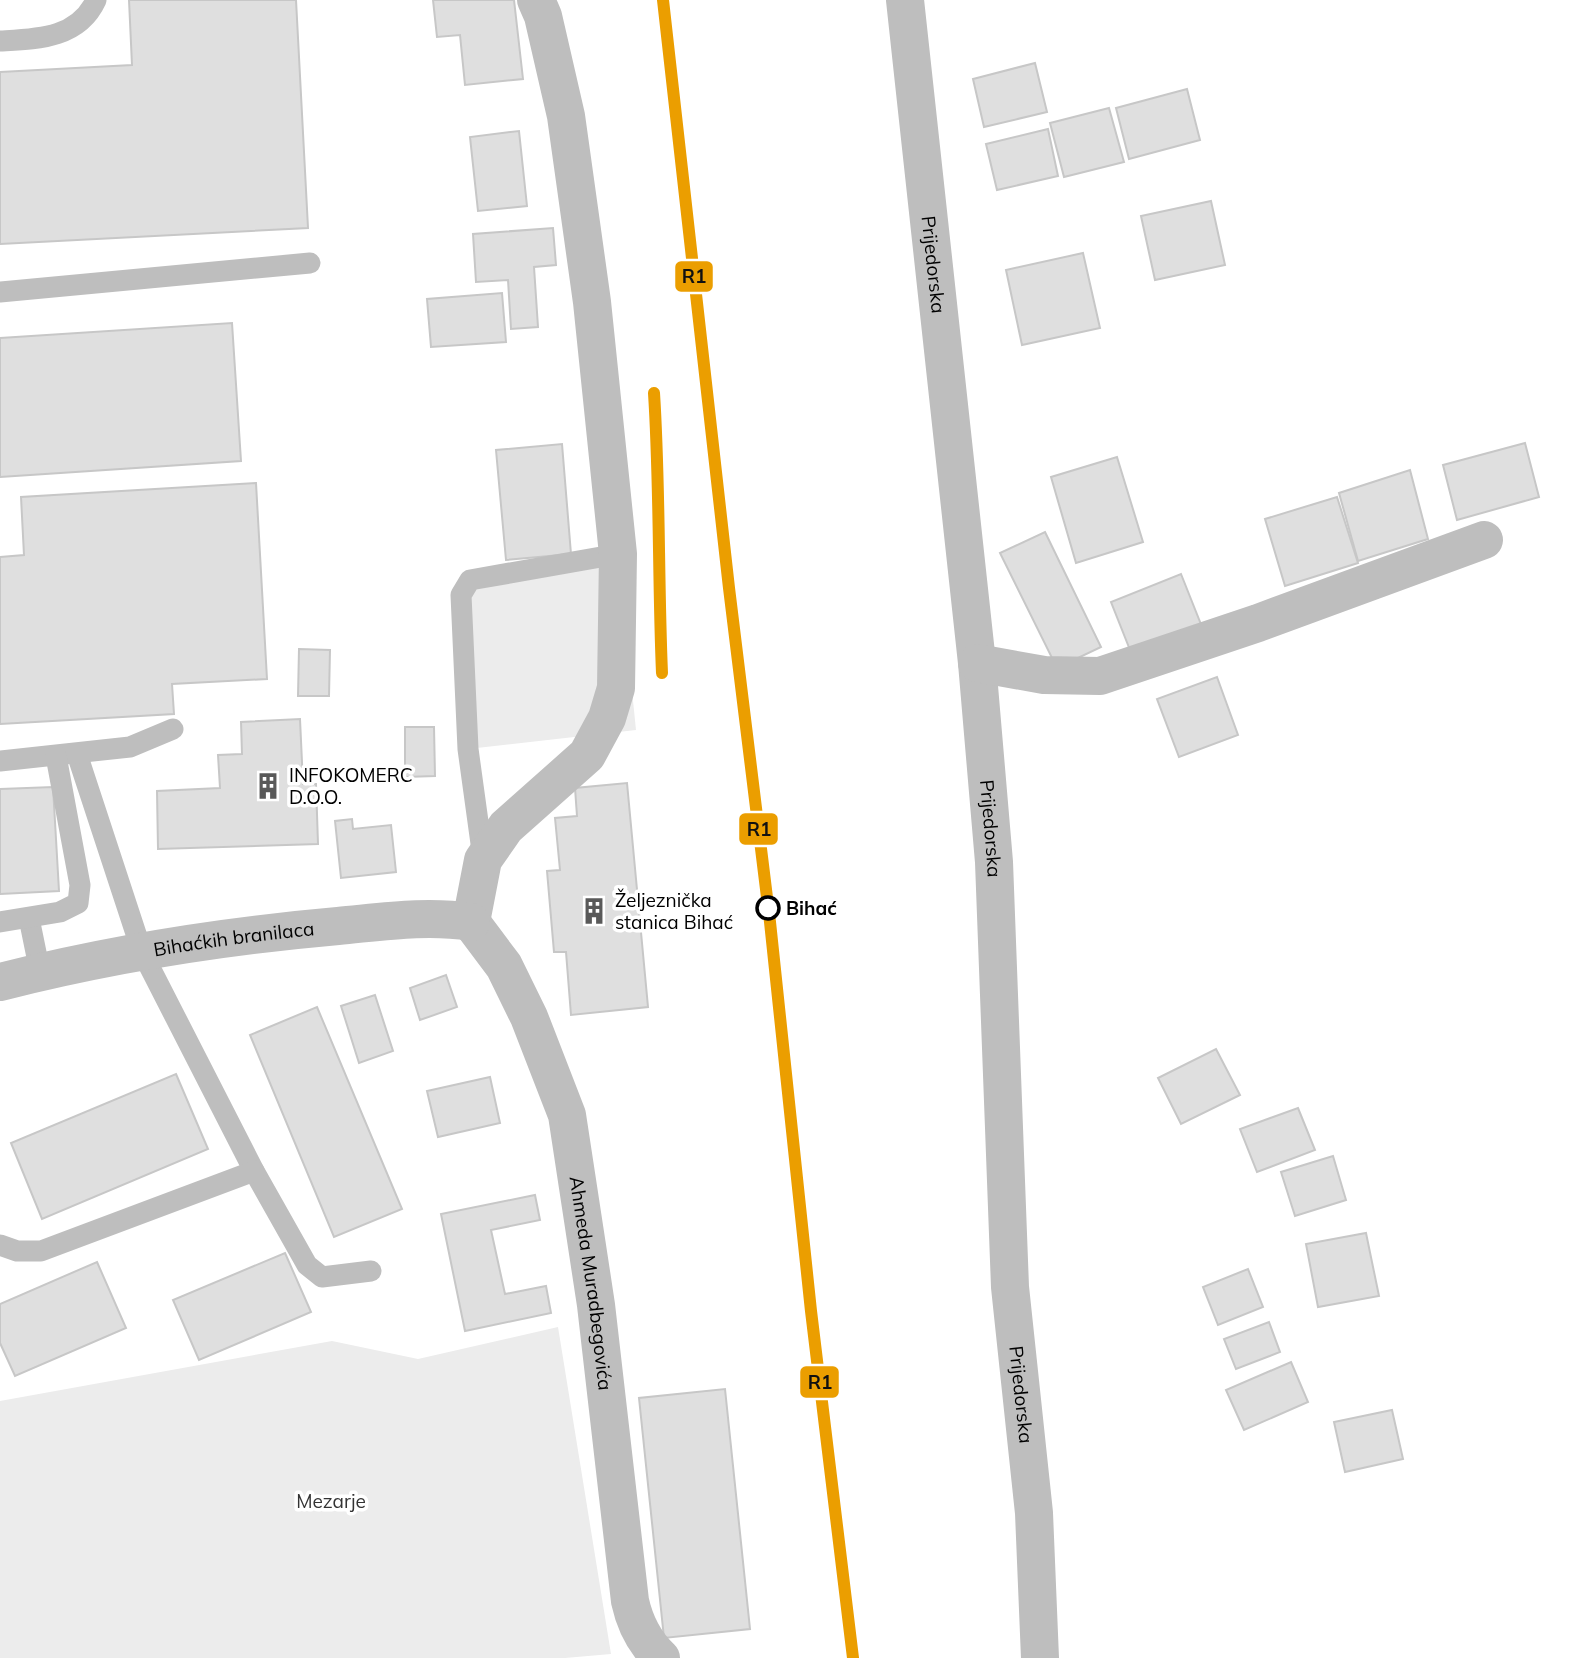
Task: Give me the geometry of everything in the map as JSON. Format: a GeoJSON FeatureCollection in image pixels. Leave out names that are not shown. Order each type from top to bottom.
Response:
{"type":"FeatureCollection","features":[{"type":"Feature","properties":{"kind":"street"},"geometry":{"type":"LineString","coordinates":[[471,922],[483,860],[506,827],[587,755],[607,718],[616,688],[618,554],[592,302],[566,116],[543,16],[536,0]]}},
{"type":"Feature","properties":{"kind":"street","name":"Prijedorska"},"geometry":{"type":"LineString","coordinates":[[905,0],[977,663],[994,862],[1010,1287],[1034,1513],[1040,1658]]}},
{"type":"Feature","properties":{"kind":"street"},"geometry":{"type":"LineString","coordinates":[[977,663],[1044,675],[1100,676],[1258,623],[1484,540]]}},
{"type":"Feature","properties":{"kind":"street","name":"Bihaćkih branilaca"},"geometry":{"type":"LineString","coordinates":[[0,982],[142,952],[310,929],[443,918],[471,922]]}},
{"type":"Feature","properties":{"kind":"street","name":"Ahmeda Muradbegovića"},"geometry":{"type":"LineString","coordinates":[[471,922],[504,966],[524,1006],[567,1115],[596,1305],[629,1601],[635,1623],[650,1648],[661,1658]]}},
{"type":"Feature","properties":{"kind":"lane"},"geometry":{"type":"LineString","coordinates":[[0,41],[43,39],[72,27],[94,6],[96,0]]}},
{"type":"Feature","properties":{"kind":"lane"},"geometry":{"type":"LineString","coordinates":[[0,292],[310,263]]}},
{"type":"Feature","properties":{"kind":"lane"},"geometry":{"type":"LineString","coordinates":[[483,860],[468,749],[461,595],[470,580],[618,554]]}},
{"type":"Feature","properties":{"kind":"lane"},"geometry":{"type":"LineString","coordinates":[[0,761],[130,747],[173,729]]}},
{"type":"Feature","properties":{"kind":"lane"},"geometry":{"type":"LineString","coordinates":[[0,922],[60,912],[78,903],[80,886],[66,755]]}},
{"type":"Feature","properties":{"kind":"lane"},"geometry":{"type":"LineString","coordinates":[[66,755],[142,952],[254,1171],[307,1265],[323,1277],[371,1271]]}},
{"type":"Feature","properties":{"kind":"lane"},"geometry":{"type":"LineString","coordinates":[[29,918],[40,972]]}},
{"type":"Feature","properties":{"kind":"lane"},"geometry":{"type":"LineString","coordinates":[[0,1245],[17,1251],[41,1251],[254,1171]]}},
{"type":"Feature","properties":{"kind":"green space"},"geometry":{"type":"Polygon","coordinates":[[[618,554],[636,730],[468,749],[470,580],[618,554]]]}},
{"type":"Feature","properties":{"kind":"green space","name":"Mezarje"},"geometry":{"type":"Polygon","coordinates":[[[558,1327],[611,1654],[565,1658],[0,1658],[0,1401],[332,1341],[418,1359],[558,1327]]]}},
{"type":"Feature","properties":{"kind":"building"},"geometry":{"type":"Polygon","coordinates":[[[129,0],[296,0],[308,228],[0,244],[0,72],[132,65],[129,0]]]}},
{"type":"Feature","properties":{"kind":"building"},"geometry":{"type":"Polygon","coordinates":[[[433,0],[514,0],[523,79],[465,85],[460,35],[437,37],[433,0]]]}},
{"type":"Feature","properties":{"kind":"building"},"geometry":{"type":"Polygon","coordinates":[[[1035,63],[1047,112],[984,127],[973,79],[1035,63]]]}},
{"type":"Feature","properties":{"kind":"building"},"geometry":{"type":"Polygon","coordinates":[[[1187,89],[1200,140],[1129,159],[1116,108],[1187,89]]]}},
{"type":"Feature","properties":{"kind":"building"},"geometry":{"type":"Polygon","coordinates":[[[1109,108],[1124,162],[1064,177],[1050,123],[1109,108]]]}},
{"type":"Feature","properties":{"kind":"building"},"geometry":{"type":"Polygon","coordinates":[[[1048,129],[1058,176],[997,190],[986,144],[1048,129]]]}},
{"type":"Feature","properties":{"kind":"building"},"geometry":{"type":"Polygon","coordinates":[[[519,131],[527,206],[478,211],[470,137],[519,131]]]}},
{"type":"Feature","properties":{"kind":"building"},"geometry":{"type":"Polygon","coordinates":[[[1211,201],[1225,265],[1155,280],[1141,216],[1211,201]]]}},
{"type":"Feature","properties":{"kind":"building"},"geometry":{"type":"Polygon","coordinates":[[[553,228],[556,265],[534,267],[538,327],[511,329],[508,280],[476,282],[473,234],[553,228]]]}},
{"type":"Feature","properties":{"kind":"building"},"geometry":{"type":"Polygon","coordinates":[[[1083,253],[1100,328],[1022,345],[1006,270],[1083,253]]]}},
{"type":"Feature","properties":{"kind":"building"},"geometry":{"type":"Polygon","coordinates":[[[502,293],[506,342],[431,347],[427,299],[502,293]]]}},
{"type":"Feature","properties":{"kind":"building"},"geometry":{"type":"Polygon","coordinates":[[[232,323],[241,461],[0,477],[0,338],[232,323]]]}},
{"type":"Feature","properties":{"kind":"building"},"geometry":{"type":"Polygon","coordinates":[[[1525,443],[1539,497],[1457,520],[1443,465],[1525,443]]]}},
{"type":"Feature","properties":{"kind":"building"},"geometry":{"type":"Polygon","coordinates":[[[562,444],[571,554],[506,560],[496,450],[562,444]]]}},
{"type":"Feature","properties":{"kind":"building"},"geometry":{"type":"Polygon","coordinates":[[[1117,457],[1143,542],[1076,563],[1051,477],[1117,457]]]}},
{"type":"Feature","properties":{"kind":"building"},"geometry":{"type":"Polygon","coordinates":[[[1410,470],[1428,539],[1358,561],[1339,493],[1410,470]]]}},
{"type":"Feature","properties":{"kind":"building"},"geometry":{"type":"Polygon","coordinates":[[[256,483],[267,679],[172,684],[174,714],[0,724],[0,557],[24,555],[21,497],[256,483]]]}},
{"type":"Feature","properties":{"kind":"building"},"geometry":{"type":"Polygon","coordinates":[[[1337,497],[1358,563],[1285,586],[1265,519],[1337,497]]]}},
{"type":"Feature","properties":{"kind":"building"},"geometry":{"type":"Polygon","coordinates":[[[1045,532],[1101,647],[1057,668],[1000,553],[1045,532]]]}},
{"type":"Feature","properties":{"kind":"building"},"geometry":{"type":"Polygon","coordinates":[[[1181,574],[1204,632],[1134,660],[1111,602],[1181,574]]]}},
{"type":"Feature","properties":{"kind":"building"},"geometry":{"type":"Polygon","coordinates":[[[299,649],[330,650],[329,696],[298,696],[299,649]]]}},
{"type":"Feature","properties":{"kind":"building"},"geometry":{"type":"Polygon","coordinates":[[[1217,677],[1238,735],[1179,757],[1157,699],[1217,677]]]}},
{"type":"Feature","properties":{"kind":"building","name":"INFOKOMERC D.O.O."},"geometry":{"type":"Polygon","coordinates":[[[300,719],[303,784],[316,784],[318,844],[158,849],[157,791],[220,788],[218,755],[242,754],[241,722],[300,719]]]}},
{"type":"Feature","properties":{"kind":"building"},"geometry":{"type":"Polygon","coordinates":[[[405,727],[434,727],[435,776],[405,777],[405,727]]]}},
{"type":"Feature","properties":{"kind":"building","name":"Željeznička stanica Bihać"},"geometry":{"type":"Polygon","coordinates":[[[627,783],[648,1007],[571,1015],[566,952],[554,952],[547,871],[560,870],[555,818],[577,816],[575,788],[627,783]]]}},
{"type":"Feature","properties":{"kind":"building"},"geometry":{"type":"Polygon","coordinates":[[[53,787],[59,891],[0,894],[0,789],[53,787]]]}},
{"type":"Feature","properties":{"kind":"building"},"geometry":{"type":"Polygon","coordinates":[[[352,819],[353,829],[391,825],[396,872],[341,878],[335,821],[352,819]]]}},
{"type":"Feature","properties":{"kind":"building"},"geometry":{"type":"Polygon","coordinates":[[[446,975],[457,1007],[420,1020],[410,988],[446,975]]]}},
{"type":"Feature","properties":{"kind":"building"},"geometry":{"type":"Polygon","coordinates":[[[375,995],[393,1051],[359,1063],[341,1006],[375,995]]]}},
{"type":"Feature","properties":{"kind":"building"},"geometry":{"type":"Polygon","coordinates":[[[317,1007],[402,1209],[334,1237],[250,1035],[317,1007]]]}},
{"type":"Feature","properties":{"kind":"building"},"geometry":{"type":"Polygon","coordinates":[[[1216,1049],[1240,1095],[1181,1124],[1158,1078],[1216,1049]]]}},
{"type":"Feature","properties":{"kind":"building"},"geometry":{"type":"Polygon","coordinates":[[[176,1074],[208,1149],[42,1219],[11,1143],[176,1074]]]}},
{"type":"Feature","properties":{"kind":"building"},"geometry":{"type":"Polygon","coordinates":[[[490,1077],[500,1123],[438,1137],[427,1091],[490,1077]]]}},
{"type":"Feature","properties":{"kind":"building"},"geometry":{"type":"Polygon","coordinates":[[[1298,1108],[1315,1150],[1257,1172],[1240,1129],[1298,1108]]]}},
{"type":"Feature","properties":{"kind":"building"},"geometry":{"type":"Polygon","coordinates":[[[1333,1156],[1346,1200],[1295,1216],[1281,1172],[1333,1156]]]}},
{"type":"Feature","properties":{"kind":"building"},"geometry":{"type":"Polygon","coordinates":[[[535,1195],[540,1220],[491,1230],[505,1294],[546,1286],[551,1313],[465,1331],[441,1214],[535,1195]]]}},
{"type":"Feature","properties":{"kind":"building"},"geometry":{"type":"Polygon","coordinates":[[[1366,1233],[1379,1296],[1318,1307],[1306,1244],[1366,1233]]]}},
{"type":"Feature","properties":{"kind":"building"},"geometry":{"type":"Polygon","coordinates":[[[285,1253],[311,1312],[199,1360],[173,1300],[285,1253]]]}},
{"type":"Feature","properties":{"kind":"building"},"geometry":{"type":"Polygon","coordinates":[[[97,1262],[126,1328],[15,1376],[0,1343],[0,1304],[97,1262]]]}},
{"type":"Feature","properties":{"kind":"building"},"geometry":{"type":"Polygon","coordinates":[[[1248,1269],[1263,1307],[1218,1325],[1203,1287],[1248,1269]]]}},
{"type":"Feature","properties":{"kind":"building"},"geometry":{"type":"Polygon","coordinates":[[[1269,1322],[1280,1352],[1236,1369],[1224,1339],[1269,1322]]]}},
{"type":"Feature","properties":{"kind":"building"},"geometry":{"type":"Polygon","coordinates":[[[1291,1362],[1308,1402],[1244,1430],[1226,1390],[1291,1362]]]}},
{"type":"Feature","properties":{"kind":"building"},"geometry":{"type":"Polygon","coordinates":[[[725,1389],[750,1629],[664,1638],[639,1398],[725,1389]]]}},
{"type":"Feature","properties":{"kind":"building"},"geometry":{"type":"Polygon","coordinates":[[[1392,1410],[1403,1459],[1345,1472],[1334,1422],[1392,1410]]]}},
{"type":"Feature","properties":{"kind":"transit line","name":"R1"},"geometry":{"type":"LineString","coordinates":[[663,0],[729,588],[770,922],[811,1311],[853,1658]]}},
{"type":"Feature","properties":{"kind":"transit line","name":"R1"},"geometry":{"type":"LineString","coordinates":[[654,393],[662,673]]}},
{"type":"Feature","properties":{"kind":"place","name":"INFOKOMERC D.O.O."},"geometry":{"type":"Point","coordinates":[268,786]}},
{"type":"Feature","properties":{"kind":"place","name":"Bihać"},"geometry":{"type":"Point","coordinates":[768,908]}},
{"type":"Feature","properties":{"kind":"place","name":"Željeznička stanica Bihać"},"geometry":{"type":"Point","coordinates":[594,911]}}]}
